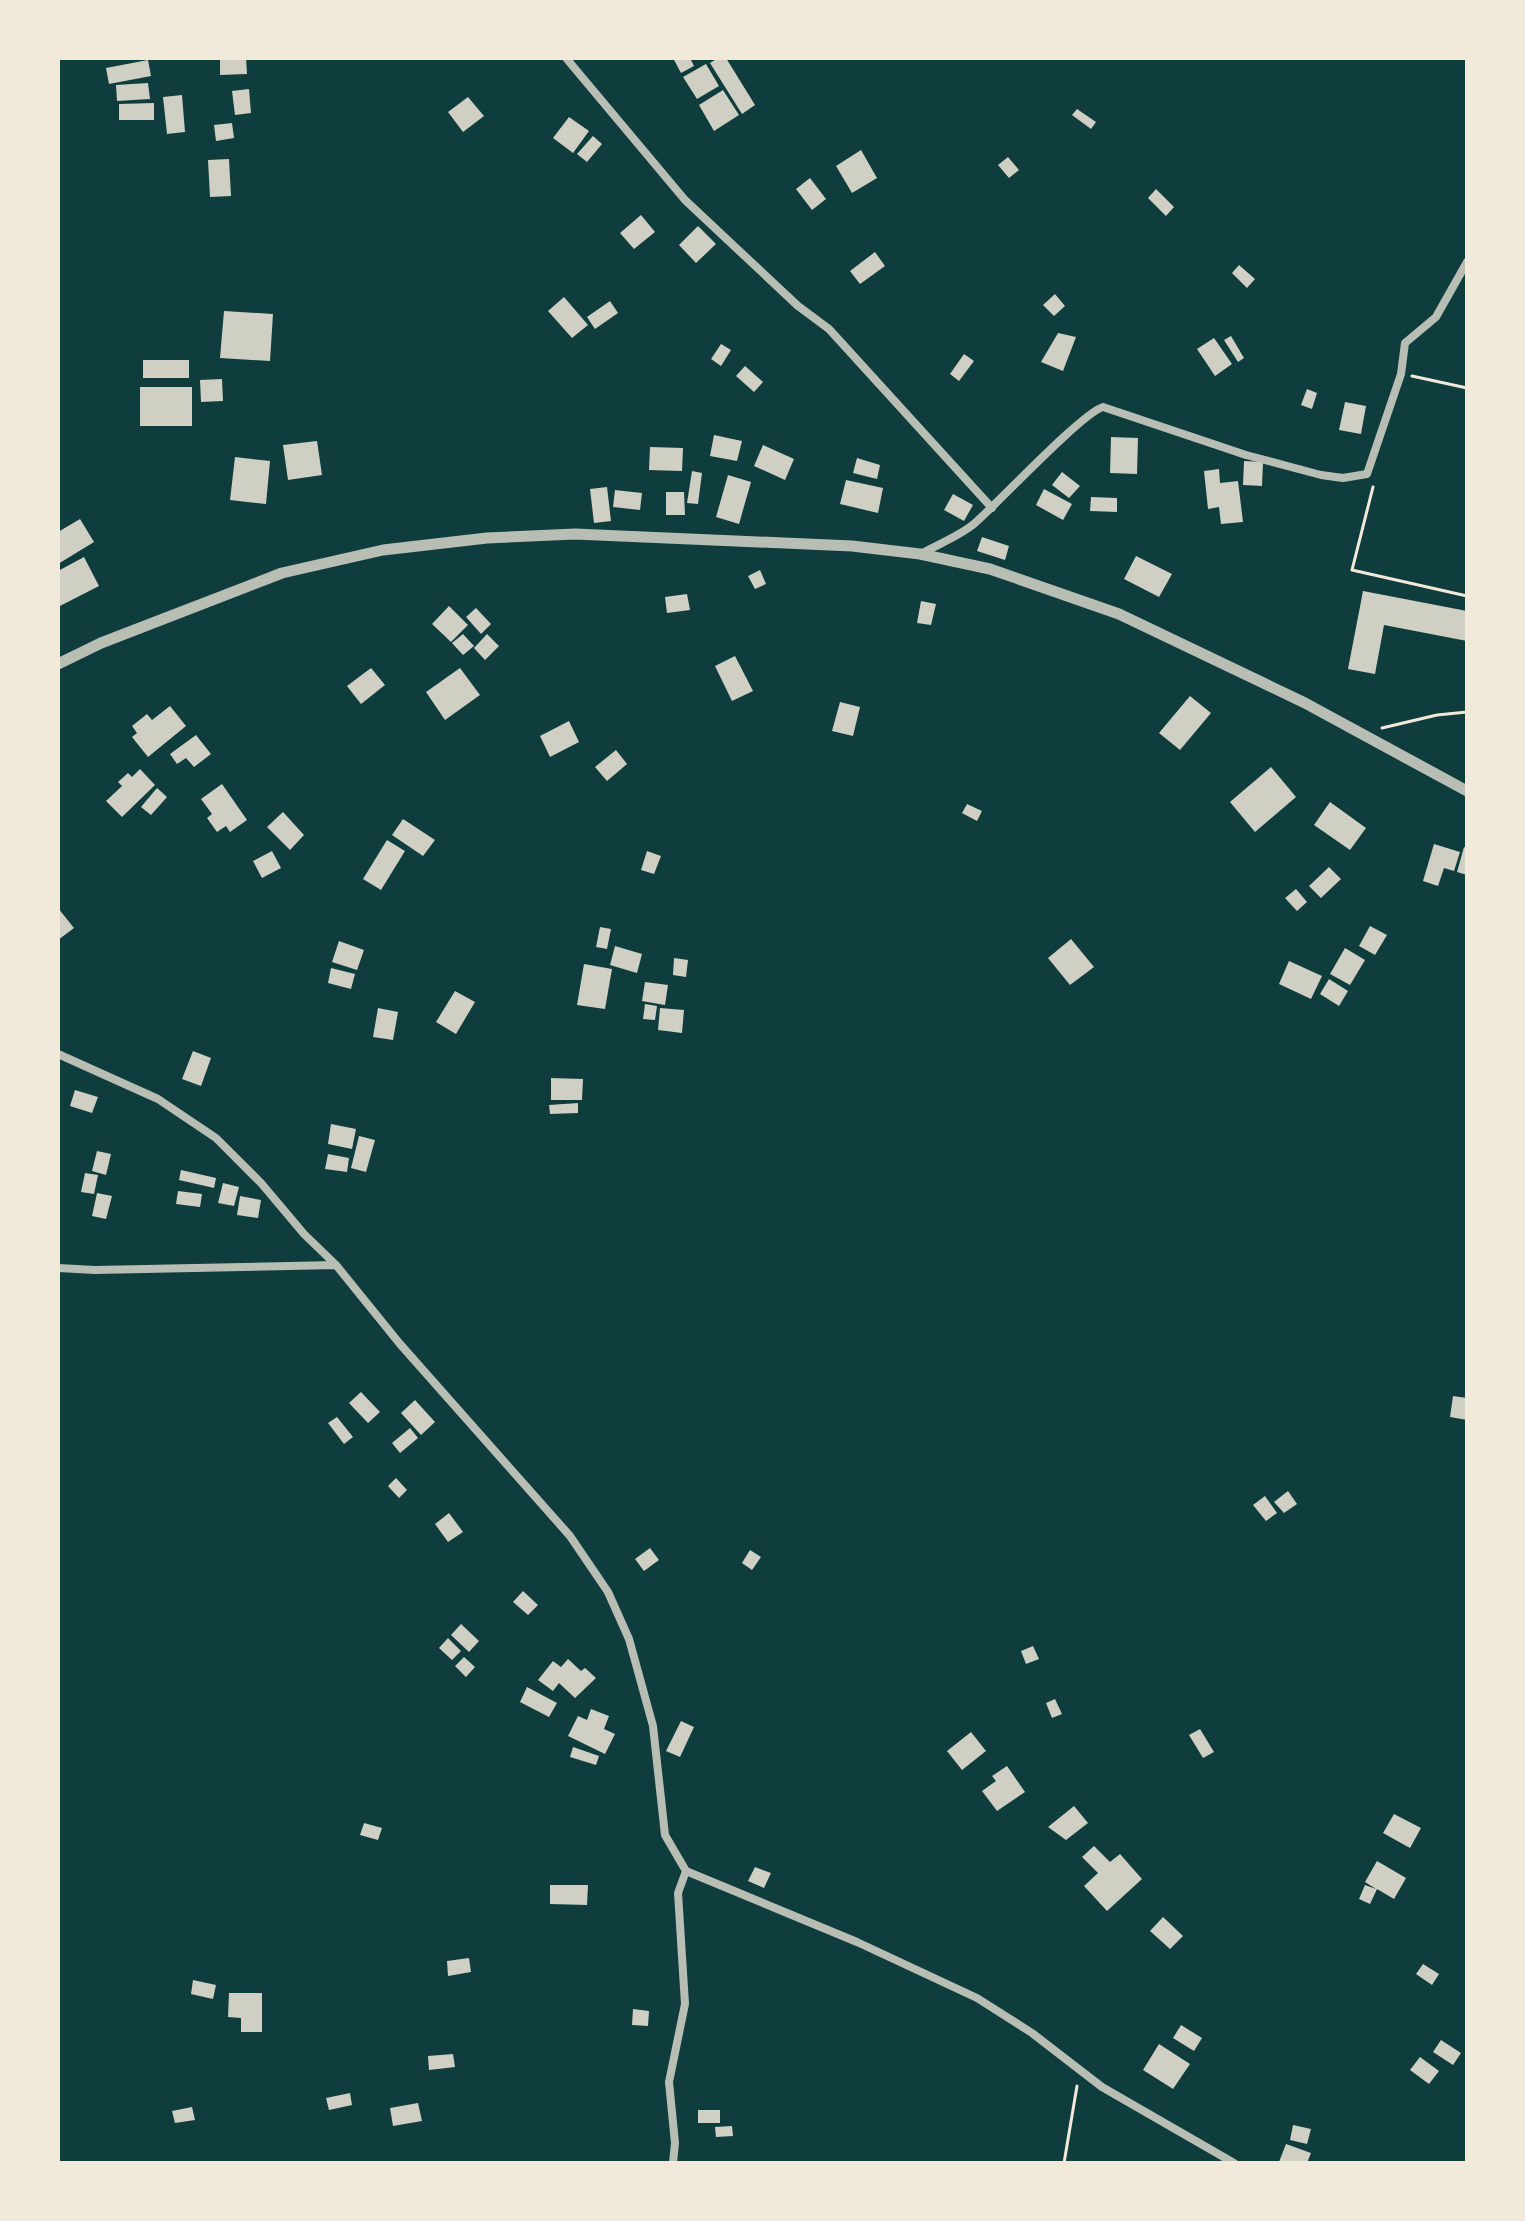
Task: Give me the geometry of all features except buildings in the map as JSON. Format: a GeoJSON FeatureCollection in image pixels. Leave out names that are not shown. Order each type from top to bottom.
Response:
{"type":"FeatureCollection","features":[{"type":"Feature","properties":{"kind":"street"},"geometry":{"type":"LineString","coordinates":[[566,58],[685,200],[798,306],[829,329],[992,508]]}},
{"type":"Feature","properties":{"kind":"street"},"geometry":{"type":"LineString","coordinates":[[920,554],[971,527],[1084,420],[1103,407],[1246,455],[1321,475],[1343,478],[1367,474],[1401,374],[1405,343],[1436,317],[1467,262]]}},
{"type":"Feature","properties":{"kind":"street"},"geometry":{"type":"LineString","coordinates":[[58,664],[101,643],[282,573],[383,550],[575,534],[852,546],[920,554],[990,569],[1119,614],[1224,662],[1363,733],[1467,791]]}},
{"type":"Feature","properties":{"kind":"street"},"geometry":{"type":"LineString","coordinates":[[58,1054],[158,1099],[216,1138],[336,1265],[400,1344],[570,1536],[608,1592],[629,1639],[653,1726],[665,1835],[686,1871],[944,1981],[1004,2015],[1078,2070],[1151,2117],[1234,2163]]}},
{"type":"Feature","properties":{"kind":"street"},"geometry":{"type":"LineString","coordinates":[[58,1268],[336,1265]]}},
{"type":"Feature","properties":{"kind":"street"},"geometry":{"type":"LineString","coordinates":[[673,2163],[675,2143],[669,2082],[685,2004],[678,1893],[686,1871]]}},
{"type":"Feature","properties":{"kind":"path"},"geometry":{"type":"LineString","coordinates":[[1401,374],[1467,388]]}},
{"type":"Feature","properties":{"kind":"path"},"geometry":{"type":"LineString","coordinates":[[1375,479],[1352,570],[1467,596]]}},
{"type":"Feature","properties":{"kind":"path"},"geometry":{"type":"LineString","coordinates":[[1363,733],[1437,715],[1467,712]]}},
{"type":"Feature","properties":{"kind":"path"},"geometry":{"type":"LineString","coordinates":[[1064,2163],[1074,2114],[1078,2070]]}}]}
